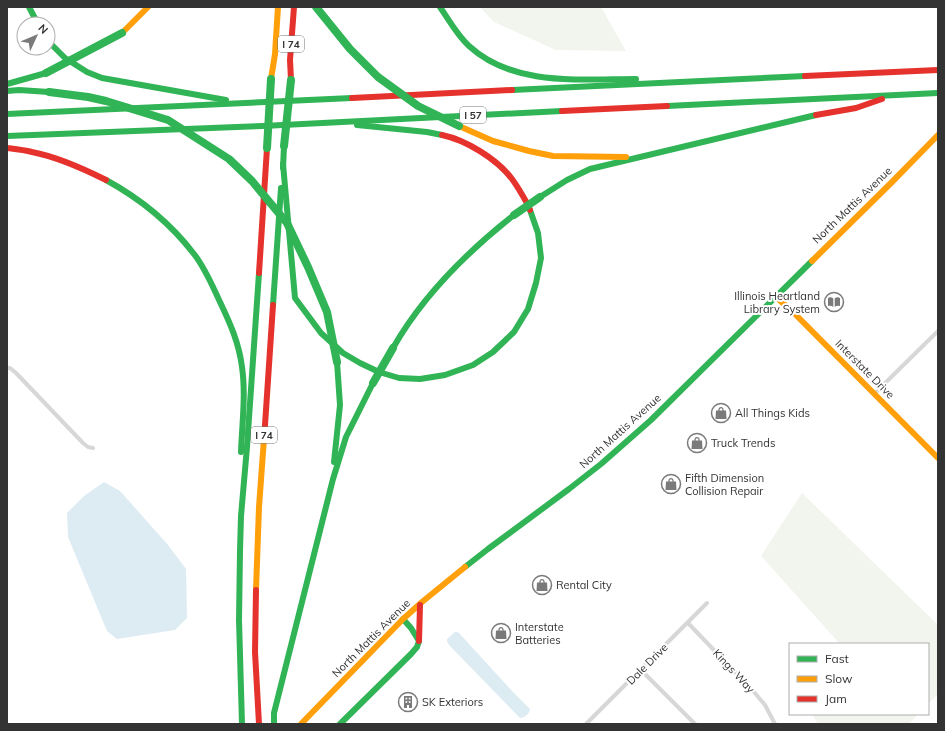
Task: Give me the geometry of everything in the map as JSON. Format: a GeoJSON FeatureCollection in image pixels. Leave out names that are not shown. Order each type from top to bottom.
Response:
{"type":"FeatureCollection","features":[{"type":"Feature","properties":{"kind":"main road"},"geometry":{"type":"LineString","coordinates":[[28,7],[33,16]]}},
{"type":"Feature","properties":{"kind":"main road"},"geometry":{"type":"LineString","coordinates":[[7,84],[46,73],[122,33],[148,7]]}},
{"type":"Feature","properties":{"kind":"main road"},"geometry":{"type":"LineString","coordinates":[[273,7],[274,54]]}},
{"type":"Feature","properties":{"kind":"main road","name":"I 74"},"geometry":{"type":"LineString","coordinates":[[242,724],[238,626],[242,492],[247,447],[271,79],[278,7]]}},
{"type":"Feature","properties":{"kind":"main road","name":"I 74"},"geometry":{"type":"LineString","coordinates":[[259,724],[256,690],[255,631],[258,513],[284,146],[291,80],[290,60],[294,7]]}},
{"type":"Feature","properties":{"kind":"main road"},"geometry":{"type":"LineString","coordinates":[[316,7],[350,49],[378,77],[418,106],[459,126],[493,141],[553,156],[639,157]]}},
{"type":"Feature","properties":{"kind":"main road"},"geometry":{"type":"LineString","coordinates":[[440,7],[462,38],[476,51],[495,64],[513,72],[532,76],[555,78],[688,81]]}},
{"type":"Feature","properties":{"kind":"main road"},"geometry":{"type":"LineString","coordinates":[[56,49],[65,58],[88,72],[102,78],[242,103]]}},
{"type":"Feature","properties":{"kind":"main road","name":"I 57"},"geometry":{"type":"LineString","coordinates":[[7,114],[938,70]]}},
{"type":"Feature","properties":{"kind":"main road"},"geometry":{"type":"LineString","coordinates":[[7,91],[19,90],[49,92],[88,97],[168,120],[229,159],[252,182],[287,223],[327,312],[337,362],[340,405],[333,479]]}},
{"type":"Feature","properties":{"kind":"main road","name":"I 57"},"geometry":{"type":"LineString","coordinates":[[7,136],[256,126],[938,93]]}},
{"type":"Feature","properties":{"kind":"main road"},"geometry":{"type":"LineString","coordinates":[[274,724],[274,713],[333,479],[346,437],[373,383],[409,321],[433,291],[464,257],[514,215],[567,180],[590,169],[802,118],[856,108],[893,95]]}},
{"type":"Feature","properties":{"kind":"main road"},"geometry":{"type":"LineString","coordinates":[[283,164],[295,298],[326,338],[343,353],[360,363],[380,372],[399,378],[420,379],[445,375],[473,366],[493,352],[514,332],[528,309],[536,283],[540,258],[538,233],[528,205],[511,178],[495,162],[479,150],[452,137],[427,132],[330,122]]}},
{"type":"Feature","properties":{"kind":"main road","name":"North Mattis Avenue"},"geometry":{"type":"LineString","coordinates":[[301,724],[403,619],[452,577],[569,489],[622,446],[651,420],[938,135]]}},
{"type":"Feature","properties":{"kind":"main road"},"geometry":{"type":"LineString","coordinates":[[7,148],[30,151],[55,157],[104,179],[157,215],[193,254],[206,273],[222,305],[234,334],[240,355],[244,380],[241,451],[242,492]]}},
{"type":"Feature","properties":{"kind":"main road","name":"Interstate Drive"},"geometry":{"type":"LineString","coordinates":[[776,297],[795,314],[938,458]]}},
{"type":"Feature","properties":{"kind":"main road"},"geometry":{"type":"LineString","coordinates":[[340,724],[417,647],[420,629],[420,605]]}},
{"type":"Feature","properties":{"kind":"main road"},"geometry":{"type":"LineString","coordinates":[[403,619],[419,641]]}},
{"type":"Feature","properties":{"kind":"street"},"geometry":{"type":"LineString","coordinates":[[874,394],[938,330]]}},
{"type":"Feature","properties":{"kind":"street"},"geometry":{"type":"LineString","coordinates":[[8,367],[88,447],[93,448]]}},
{"type":"Feature","properties":{"kind":"street","name":"Dale Drive"},"geometry":{"type":"LineString","coordinates":[[586,724],[707,603]]}},
{"type":"Feature","properties":{"kind":"street","name":"Kings Way"},"geometry":{"type":"LineString","coordinates":[[688,622],[754,692],[765,706],[775,724]]}},
{"type":"Feature","properties":{"kind":"street"},"geometry":{"type":"LineString","coordinates":[[641,670],[694,724]]}},
{"type":"Feature","properties":{"kind":"street"},"geometry":{"type":"LineString","coordinates":[[686,724],[691,720]]}},
{"type":"Feature","properties":{"kind":"shaded area"},"geometry":{"type":"Polygon","coordinates":[[[480,7],[601,7],[626,51],[556,50],[494,22],[480,7]]]}},
{"type":"Feature","properties":{"kind":"shaded area"},"geometry":{"type":"Polygon","coordinates":[[[104,482],[120,491],[168,545],[186,569],[187,618],[175,630],[117,639],[107,631],[68,537],[67,513],[84,496],[104,482]]]}},
{"type":"Feature","properties":{"kind":"shaded area"},"geometry":{"type":"Polygon","coordinates":[[[802,493],[938,625],[938,694],[929,703],[929,643],[839,643],[761,556],[802,493]]]}},
{"type":"Feature","properties":{"kind":"shaded area"},"geometry":{"type":"Polygon","coordinates":[[[455,632],[459,633],[530,709],[527,715],[520,718],[449,645],[447,639],[455,632]]]}},
{"type":"Feature","properties":{"kind":"shaded area"},"geometry":{"type":"Polygon","coordinates":[[[813,715],[917,715],[909,724],[818,724],[813,715]]]}},
{"type":"Feature","properties":{"kind":"traffic: fast"},"geometry":{"type":"LineString","coordinates":[[29,7],[34,16]]}},
{"type":"Feature","properties":{"kind":"traffic: fast"},"geometry":{"type":"LineString","coordinates":[[316,7],[350,49],[378,77],[418,106],[459,126]]}},
{"type":"Feature","properties":{"kind":"traffic: fast"},"geometry":{"type":"LineString","coordinates":[[440,7],[457,32],[469,46],[487,59],[506,68],[548,78],[593,80],[636,79]]}},
{"type":"Feature","properties":{"kind":"traffic: fast"},"geometry":{"type":"LineString","coordinates":[[46,73],[122,33]]}},
{"type":"Feature","properties":{"kind":"traffic: fast"},"geometry":{"type":"LineString","coordinates":[[56,49],[65,58],[87,72],[102,78],[226,100]]}},
{"type":"Feature","properties":{"kind":"traffic: fast"},"geometry":{"type":"LineString","coordinates":[[7,84],[46,73]]}},
{"type":"Feature","properties":{"kind":"traffic: fast"},"geometry":{"type":"LineString","coordinates":[[512,90],[805,76]]}},
{"type":"Feature","properties":{"kind":"traffic: fast"},"geometry":{"type":"LineString","coordinates":[[267,148],[271,79]]}},
{"type":"Feature","properties":{"kind":"traffic: fast"},"geometry":{"type":"LineString","coordinates":[[284,146],[291,80]]}},
{"type":"Feature","properties":{"kind":"traffic: fast"},"geometry":{"type":"LineString","coordinates":[[7,91],[19,90],[49,92]]}},
{"type":"Feature","properties":{"kind":"traffic: fast"},"geometry":{"type":"LineString","coordinates":[[49,92],[106,101],[168,120],[229,159],[252,181],[287,223],[327,312],[337,362]]}},
{"type":"Feature","properties":{"kind":"traffic: fast"},"geometry":{"type":"LineString","coordinates":[[667,106],[938,93]]}},
{"type":"Feature","properties":{"kind":"traffic: fast"},"geometry":{"type":"LineString","coordinates":[[7,114],[352,98]]}},
{"type":"Feature","properties":{"kind":"traffic: fast"},"geometry":{"type":"LineString","coordinates":[[7,136],[263,126],[562,111]]}},
{"type":"Feature","properties":{"kind":"traffic: fast"},"geometry":{"type":"LineString","coordinates":[[540,197],[567,180],[590,169],[816,115]]}},
{"type":"Feature","properties":{"kind":"traffic: fast"},"geometry":{"type":"LineString","coordinates":[[357,125],[427,132],[442,135]]}},
{"type":"Feature","properties":{"kind":"traffic: fast"},"geometry":{"type":"LineString","coordinates":[[283,168],[284,146]]}},
{"type":"Feature","properties":{"kind":"traffic: fast"},"geometry":{"type":"LineString","coordinates":[[283,164],[295,298],[321,333],[343,353],[379,372],[399,378],[420,379],[445,375],[473,365],[493,352],[514,332],[528,309],[536,283],[541,258],[538,233],[530,210]]}},
{"type":"Feature","properties":{"kind":"traffic: fast"},"geometry":{"type":"LineString","coordinates":[[106,180],[142,203],[165,222],[194,254],[208,277],[231,325],[241,358],[244,388],[241,452]]}},
{"type":"Feature","properties":{"kind":"traffic: fast"},"geometry":{"type":"LineString","coordinates":[[273,305],[281,188]]}},
{"type":"Feature","properties":{"kind":"traffic: fast"},"geometry":{"type":"LineString","coordinates":[[514,215],[540,197]]}},
{"type":"Feature","properties":{"kind":"traffic: fast"},"geometry":{"type":"LineString","coordinates":[[393,348],[418,310],[432,292],[463,259],[514,215]]}},
{"type":"Feature","properties":{"kind":"traffic: fast"},"geometry":{"type":"LineString","coordinates":[[465,567],[601,464],[651,420],[812,261]]}},
{"type":"Feature","properties":{"kind":"traffic: fast"},"geometry":{"type":"LineString","coordinates":[[242,724],[239,620],[241,516],[259,273]]}},
{"type":"Feature","properties":{"kind":"traffic: fast"},"geometry":{"type":"LineString","coordinates":[[373,383],[393,348]]}},
{"type":"Feature","properties":{"kind":"traffic: fast"},"geometry":{"type":"LineString","coordinates":[[334,462],[340,405],[337,362]]}},
{"type":"Feature","properties":{"kind":"traffic: fast"},"geometry":{"type":"LineString","coordinates":[[274,724],[274,713],[333,479],[346,437],[373,383]]}},
{"type":"Feature","properties":{"kind":"traffic: fast"},"geometry":{"type":"LineString","coordinates":[[340,724],[417,647],[419,641],[403,619]]}},
{"type":"Feature","properties":{"kind":"traffic: slow"},"geometry":{"type":"LineString","coordinates":[[122,33],[148,7]]}},
{"type":"Feature","properties":{"kind":"traffic: slow"},"geometry":{"type":"LineString","coordinates":[[271,79],[275,54],[278,7]]}},
{"type":"Feature","properties":{"kind":"traffic: slow"},"geometry":{"type":"LineString","coordinates":[[459,126],[493,141],[553,156],[626,157]]}},
{"type":"Feature","properties":{"kind":"traffic: slow"},"geometry":{"type":"LineString","coordinates":[[812,261],[938,135]]}},
{"type":"Feature","properties":{"kind":"traffic: slow"},"geometry":{"type":"LineString","coordinates":[[776,297],[795,314],[938,458]]}},
{"type":"Feature","properties":{"kind":"traffic: slow"},"geometry":{"type":"LineString","coordinates":[[256,590],[259,507],[265,425]]}},
{"type":"Feature","properties":{"kind":"traffic: slow"},"geometry":{"type":"LineString","coordinates":[[301,724],[403,619],[465,567]]}},
{"type":"Feature","properties":{"kind":"traffic: jam"},"geometry":{"type":"LineString","coordinates":[[291,80],[290,60],[294,7]]}},
{"type":"Feature","properties":{"kind":"traffic: jam"},"geometry":{"type":"LineString","coordinates":[[805,76],[938,70]]}},
{"type":"Feature","properties":{"kind":"traffic: jam"},"geometry":{"type":"LineString","coordinates":[[352,98],[512,90]]}},
{"type":"Feature","properties":{"kind":"traffic: jam"},"geometry":{"type":"LineString","coordinates":[[816,115],[856,108],[882,99]]}},
{"type":"Feature","properties":{"kind":"traffic: jam"},"geometry":{"type":"LineString","coordinates":[[562,111],[667,106]]}},
{"type":"Feature","properties":{"kind":"traffic: jam"},"geometry":{"type":"LineString","coordinates":[[442,135],[471,146],[498,164],[514,182],[530,210]]}},
{"type":"Feature","properties":{"kind":"traffic: jam"},"geometry":{"type":"LineString","coordinates":[[7,148],[42,154],[61,160],[106,180]]}},
{"type":"Feature","properties":{"kind":"traffic: jam"},"geometry":{"type":"LineString","coordinates":[[259,273],[267,148]]}},
{"type":"Feature","properties":{"kind":"traffic: jam"},"geometry":{"type":"LineString","coordinates":[[265,425],[273,305]]}},
{"type":"Feature","properties":{"kind":"traffic: jam"},"geometry":{"type":"LineString","coordinates":[[256,590],[255,652],[259,724]]}},
{"type":"Feature","properties":{"kind":"traffic: jam"},"geometry":{"type":"LineString","coordinates":[[419,641],[420,605]]}},
{"type":"Feature","properties":{"kind":"place","name":"Illinois Heartland Library System"},"geometry":{"type":"Point","coordinates":[834,302]}},
{"type":"Feature","properties":{"kind":"place","name":"All Things Kids"},"geometry":{"type":"Point","coordinates":[721,413]}},
{"type":"Feature","properties":{"kind":"place","name":"Truck Trends"},"geometry":{"type":"Point","coordinates":[697,443]}},
{"type":"Feature","properties":{"kind":"place","name":"Fifth Dimension Collision Repair"},"geometry":{"type":"Point","coordinates":[671,484]}},
{"type":"Feature","properties":{"kind":"place","name":"Rental City"},"geometry":{"type":"Point","coordinates":[542,585]}},
{"type":"Feature","properties":{"kind":"place","name":"Interstate Batteries"},"geometry":{"type":"Point","coordinates":[501,633]}},
{"type":"Feature","properties":{"kind":"place","name":"SK Exteriors"},"geometry":{"type":"Point","coordinates":[408,702]}}]}
